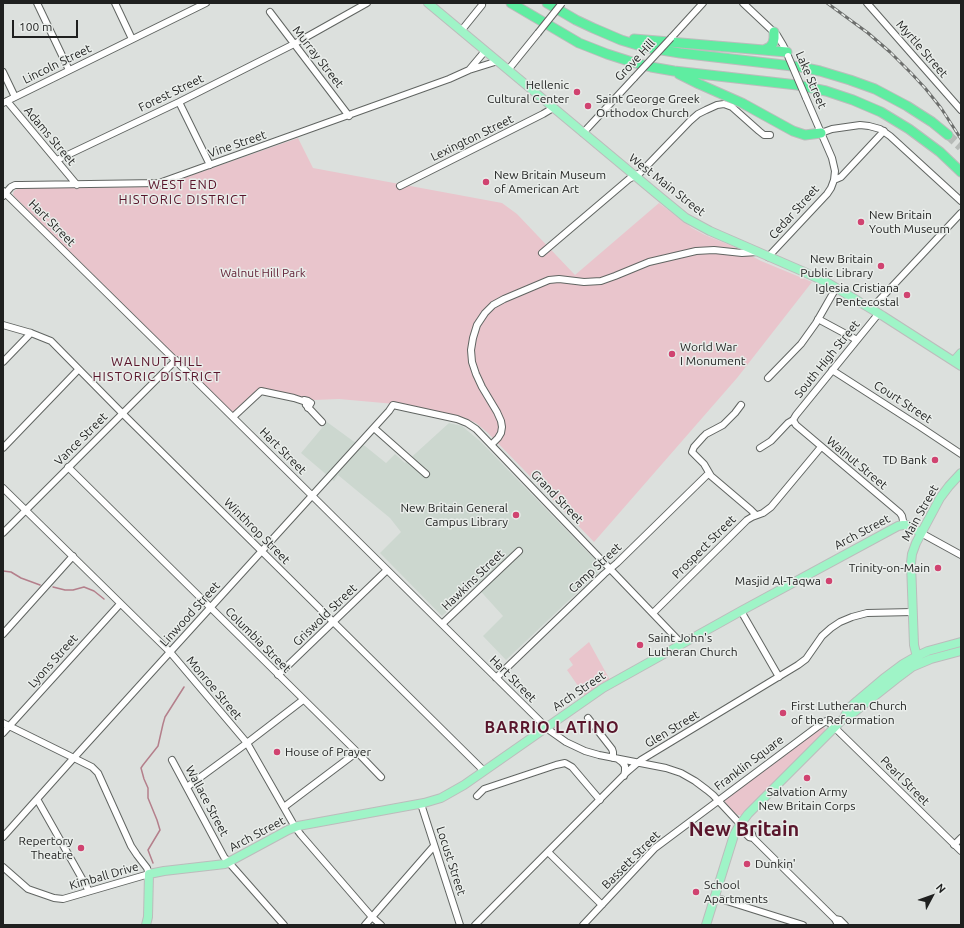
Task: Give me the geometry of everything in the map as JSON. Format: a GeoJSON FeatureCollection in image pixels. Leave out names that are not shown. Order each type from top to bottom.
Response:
{"type":"FeatureCollection","features":[{"type":"Feature","properties":{"kind":"highway"},"geometry":{"type":"LineString","coordinates":[[511,3],[568,37],[595,50],[637,64],[674,71],[792,84],[839,95],[872,108],[905,127],[933,146],[961,172]]}},
{"type":"Feature","properties":{"kind":"highway"},"geometry":{"type":"LineString","coordinates":[[547,3],[585,24],[637,45],[668,52],[796,66],[838,76],[865,85],[902,103],[924,117],[948,136]]}},
{"type":"Feature","properties":{"kind":"highway"},"geometry":{"type":"LineString","coordinates":[[764,50],[770,47],[773,43],[774,32]]}},
{"type":"Feature","properties":{"kind":"highway"},"geometry":{"type":"LineString","coordinates":[[612,36],[641,40],[764,50],[787,54]]}},
{"type":"Feature","properties":{"kind":"highway"},"geometry":{"type":"LineString","coordinates":[[674,71],[742,103],[790,130],[805,135],[821,132]]}},
{"type":"Feature","properties":{"kind":"main road","name":"West Main Street"},"geometry":{"type":"LineString","coordinates":[[428,3],[678,212],[695,224],[710,232],[807,273],[836,288],[879,313],[961,366]]}},
{"type":"Feature","properties":{"kind":"main road"},"geometry":{"type":"LineString","coordinates":[[954,361],[961,353]]}},
{"type":"Feature","properties":{"kind":"main road","name":"Main Street"},"geometry":{"type":"LineString","coordinates":[[918,660],[914,648],[911,558],[914,546],[944,492],[961,473]]}},
{"type":"Feature","properties":{"kind":"main road","name":"Arch Street"},"geometry":{"type":"LineString","coordinates":[[149,874],[228,863],[295,827],[421,804],[449,794],[602,689],[741,611],[894,528],[904,525],[911,526],[921,533]]}},
{"type":"Feature","properties":{"kind":"main road"},"geometry":{"type":"LineString","coordinates":[[918,660],[932,650],[961,645]]}},
{"type":"Feature","properties":{"kind":"main road"},"geometry":{"type":"LineString","coordinates":[[706,925],[734,835],[740,824],[754,808],[844,718],[848,709],[855,707],[893,676],[906,662],[930,659],[950,653],[961,645]]}},
{"type":"Feature","properties":{"kind":"main road"},"geometry":{"type":"LineString","coordinates":[[148,924],[149,874]]}},
{"type":"Feature","properties":{"kind":"street"},"geometry":{"type":"LineString","coordinates":[[37,3],[69,70]]}},
{"type":"Feature","properties":{"kind":"street"},"geometry":{"type":"LineString","coordinates":[[115,3],[132,39]]}},
{"type":"Feature","properties":{"kind":"street","name":"Lincoln Street"},"geometry":{"type":"LineString","coordinates":[[5,102],[206,3]]}},
{"type":"Feature","properties":{"kind":"street","name":"Forest Street"},"geometry":{"type":"LineString","coordinates":[[57,160],[179,102],[294,44],[367,3]]}},
{"type":"Feature","properties":{"kind":"street"},"geometry":{"type":"LineString","coordinates":[[508,70],[562,3]]}},
{"type":"Feature","properties":{"kind":"street","name":"Grove Hill"},"geometry":{"type":"LineString","coordinates":[[583,133],[703,3]]}},
{"type":"Feature","properties":{"kind":"street","name":"Lake Street"},"geometry":{"type":"LineString","coordinates":[[743,3],[774,32],[781,41],[833,162],[835,171],[834,180]]}},
{"type":"Feature","properties":{"kind":"street","name":"Myrtle Street"},"geometry":{"type":"LineString","coordinates":[[867,3],[961,110]]}},
{"type":"Feature","properties":{"kind":"street"},"geometry":{"type":"LineString","coordinates":[[461,31],[482,5]]}},
{"type":"Feature","properties":{"kind":"street","name":"Murray Street"},"geometry":{"type":"LineString","coordinates":[[270,12],[349,116]]}},
{"type":"Feature","properties":{"kind":"street","name":"Vine Street"},"geometry":{"type":"LineString","coordinates":[[469,70],[485,51]]}},
{"type":"Feature","properties":{"kind":"street","name":"Vine Street"},"geometry":{"type":"LineString","coordinates":[[4,193],[11,187],[15,186],[159,183],[349,116],[449,79],[469,70],[498,62]]}},
{"type":"Feature","properties":{"kind":"street","name":"Adams Street"},"geometry":{"type":"LineString","coordinates":[[3,72],[15,97]]}},
{"type":"Feature","properties":{"kind":"street","name":"Adams Street"},"geometry":{"type":"LineString","coordinates":[[5,102],[57,160],[77,185]]}},
{"type":"Feature","properties":{"kind":"street"},"geometry":{"type":"LineString","coordinates":[[179,102],[210,165]]}},
{"type":"Feature","properties":{"kind":"street"},"geometry":{"type":"LineString","coordinates":[[542,253],[628,179],[642,172],[698,114],[724,104],[732,107],[758,131],[764,135],[770,135]]}},
{"type":"Feature","properties":{"kind":"street","name":"Lexington Street"},"geometry":{"type":"LineString","coordinates":[[400,186],[544,114],[553,108]]}},
{"type":"Feature","properties":{"kind":"street"},"geometry":{"type":"LineString","coordinates":[[821,132],[862,125],[872,126],[884,131],[961,201]]}},
{"type":"Feature","properties":{"kind":"street","name":"Cedar Street"},"geometry":{"type":"LineString","coordinates":[[768,257],[826,194],[831,188],[834,180],[841,177],[884,131]]}},
{"type":"Feature","properties":{"kind":"street","name":"Hart Street"},"geometry":{"type":"LineString","coordinates":[[4,193],[176,360],[546,728],[559,738],[593,754],[666,768],[686,776],[705,788],[740,824],[747,835],[753,838],[835,919]]}},
{"type":"Feature","properties":{"kind":"street"},"geometry":{"type":"LineString","coordinates":[[871,309],[961,214]]}},
{"type":"Feature","properties":{"kind":"street"},"geometry":{"type":"LineString","coordinates":[[492,444],[502,430],[502,424],[473,367],[471,350],[474,332],[481,317],[493,305],[548,280],[556,279],[584,282],[601,281],[645,263],[694,252],[712,250],[742,254],[757,252]]}},
{"type":"Feature","properties":{"kind":"street"},"geometry":{"type":"LineString","coordinates":[[768,378],[800,346],[836,288]]}},
{"type":"Feature","properties":{"kind":"street","name":"South High Street"},"geometry":{"type":"LineString","coordinates":[[760,448],[770,442],[789,422],[793,420],[879,313]]}},
{"type":"Feature","properties":{"kind":"street"},"geometry":{"type":"LineString","coordinates":[[818,319],[857,340]]}},
{"type":"Feature","properties":{"kind":"street","name":"Winthrop Street"},"geometry":{"type":"LineString","coordinates":[[3,324],[31,333],[51,342],[484,771]]}},
{"type":"Feature","properties":{"kind":"street"},"geometry":{"type":"LineString","coordinates":[[3,362],[31,333]]}},
{"type":"Feature","properties":{"kind":"street","name":"Vance Street"},"geometry":{"type":"LineString","coordinates":[[3,533],[176,360]]}},
{"type":"Feature","properties":{"kind":"street"},"geometry":{"type":"LineString","coordinates":[[3,448],[78,370]]}},
{"type":"Feature","properties":{"kind":"street","name":"Court Street"},"geometry":{"type":"LineString","coordinates":[[832,370],[961,454]]}},
{"type":"Feature","properties":{"kind":"street"},"geometry":{"type":"LineString","coordinates":[[233,417],[260,392],[303,401],[322,422]]}},
{"type":"Feature","properties":{"kind":"street","name":"Grand Street"},"geometry":{"type":"LineString","coordinates":[[393,405],[462,421],[470,424],[478,430],[682,644]]}},
{"type":"Feature","properties":{"kind":"street","name":"Linwood Street"},"geometry":{"type":"LineString","coordinates":[[3,837],[374,428],[393,405]]}},
{"type":"Feature","properties":{"kind":"street"},"geometry":{"type":"LineString","coordinates":[[741,405],[735,414],[723,425],[705,435],[692,450],[693,454],[704,464],[709,473],[756,515]]}},
{"type":"Feature","properties":{"kind":"street","name":"Walnut Street"},"geometry":{"type":"LineString","coordinates":[[793,420],[795,424],[821,447],[900,513],[904,525]]}},
{"type":"Feature","properties":{"kind":"street"},"geometry":{"type":"LineString","coordinates":[[374,428],[426,474]]}},
{"type":"Feature","properties":{"kind":"street","name":"Prospect Street"},"geometry":{"type":"LineString","coordinates":[[653,613],[747,520],[763,513],[771,507],[821,447]]}},
{"type":"Feature","properties":{"kind":"street","name":"Columbia Street"},"geometry":{"type":"LineString","coordinates":[[68,468],[381,777]]}},
{"type":"Feature","properties":{"kind":"street","name":"Camp Street"},"geometry":{"type":"LineString","coordinates":[[496,678],[709,473]]}},
{"type":"Feature","properties":{"kind":"street","name":"Monroe Street"},"geometry":{"type":"LineString","coordinates":[[3,488],[170,652],[247,743],[300,835],[372,917],[381,925]]}},
{"type":"Feature","properties":{"kind":"street"},"geometry":{"type":"LineString","coordinates":[[921,533],[961,555]]}},
{"type":"Feature","properties":{"kind":"street","name":"Hawkins Street"},"geometry":{"type":"LineString","coordinates":[[442,624],[519,551]]}},
{"type":"Feature","properties":{"kind":"street"},"geometry":{"type":"LineString","coordinates":[[3,634],[73,556]]}},
{"type":"Feature","properties":{"kind":"street","name":"Griswold Street"},"geometry":{"type":"LineString","coordinates":[[278,675],[387,570]]}},
{"type":"Feature","properties":{"kind":"street","name":"Lyons Street"},"geometry":{"type":"LineString","coordinates":[[3,732],[6,724],[120,604]]}},
{"type":"Feature","properties":{"kind":"street"},"geometry":{"type":"LineString","coordinates":[[741,611],[779,677]]}},
{"type":"Feature","properties":{"kind":"street","name":"Glen Street"},"geometry":{"type":"LineString","coordinates":[[475,925],[638,762],[802,662],[823,635],[833,626],[857,615],[867,613],[913,612]]}},
{"type":"Feature","properties":{"kind":"street"},"geometry":{"type":"LineString","coordinates":[[187,787],[304,700]]}},
{"type":"Feature","properties":{"kind":"street"},"geometry":{"type":"LineString","coordinates":[[588,718],[612,748],[616,758],[625,766],[624,776]]}},
{"type":"Feature","properties":{"kind":"street","name":"Franklin Square"},"geometry":{"type":"LineString","coordinates":[[718,801],[821,724],[829,722],[834,727]]}},
{"type":"Feature","properties":{"kind":"street"},"geometry":{"type":"LineString","coordinates":[[6,724],[92,767],[98,772],[131,846],[148,869],[149,874]]}},
{"type":"Feature","properties":{"kind":"street","name":"Pearl Street"},"geometry":{"type":"LineString","coordinates":[[834,727],[961,851]]}},
{"type":"Feature","properties":{"kind":"street"},"geometry":{"type":"LineString","coordinates":[[284,807],[357,752]]}},
{"type":"Feature","properties":{"kind":"street","name":"Wallace Street"},"geometry":{"type":"LineString","coordinates":[[172,760],[228,863],[284,925]]}},
{"type":"Feature","properties":{"kind":"street"},"geometry":{"type":"LineString","coordinates":[[477,796],[484,789],[565,763],[572,767],[600,800]]}},
{"type":"Feature","properties":{"kind":"street"},"geometry":{"type":"LineString","coordinates":[[37,799],[89,891]]}},
{"type":"Feature","properties":{"kind":"street","name":"Bassett Street"},"geometry":{"type":"LineString","coordinates":[[583,925],[655,848],[718,801]]}},
{"type":"Feature","properties":{"kind":"street","name":"Locust Street"},"geometry":{"type":"LineString","coordinates":[[421,804],[460,925]]}},
{"type":"Feature","properties":{"kind":"street"},"geometry":{"type":"LineString","coordinates":[[954,845],[961,838]]}},
{"type":"Feature","properties":{"kind":"street"},"geometry":{"type":"LineString","coordinates":[[365,925],[434,846]]}},
{"type":"Feature","properties":{"kind":"street"},"geometry":{"type":"LineString","coordinates":[[548,852],[602,905]]}},
{"type":"Feature","properties":{"kind":"street","name":"Kimball Drive"},"geometry":{"type":"LineString","coordinates":[[3,867],[28,889],[54,898],[63,899],[149,874]]}},
{"type":"Feature","properties":{"kind":"street"},"geometry":{"type":"LineString","coordinates":[[714,897],[803,925]]}},
{"type":"Feature","properties":{"kind":"street"},"geometry":{"type":"LineString","coordinates":[[835,919],[838,925]]}},
{"type":"Feature","properties":{"kind":"street"},"geometry":{"type":"LineString","coordinates":[[835,919],[840,920],[845,925]]}},
{"type":"Feature","properties":{"kind":"shaded area"},"geometry":{"type":"Polygon","coordinates":[[[327,422],[353,441],[365,446],[386,463],[395,454],[405,463],[449,423],[462,426],[481,442],[603,568],[506,660],[483,636],[503,616],[475,585],[442,616],[380,553],[401,532],[390,518],[338,475],[334,481],[301,453],[327,422]]]}},
{"type":"Feature","properties":{"kind":"green space","name":"Walnut Hill Park"},"geometry":{"type":"Polygon","coordinates":[[[298,138],[313,168],[502,203],[517,214],[575,275],[659,203],[692,228],[705,235],[737,248],[761,261],[812,282],[737,378],[594,542],[488,433],[476,423],[465,418],[406,405],[339,399],[314,400],[262,389],[234,414],[13,194],[14,191],[19,188],[153,187],[167,184],[298,138]]]}},
{"type":"Feature","properties":{"kind":"green space"},"geometry":{"type":"Polygon","coordinates":[[[589,642],[610,680],[585,696],[567,670],[573,665],[569,659],[589,642]]]}},
{"type":"Feature","properties":{"kind":"green space"},"geometry":{"type":"Polygon","coordinates":[[[823,726],[826,730],[742,815],[735,813],[725,802],[725,799],[823,726]]]}},
{"type":"Feature","properties":{"kind":"waterway"},"geometry":{"type":"LineString","coordinates":[[3,571],[11,572],[21,578],[40,585]]}},
{"type":"Feature","properties":{"kind":"waterway"},"geometry":{"type":"LineString","coordinates":[[53,587],[65,590],[73,590],[84,587],[94,591],[104,599]]}},
{"type":"Feature","properties":{"kind":"waterway"},"geometry":{"type":"LineString","coordinates":[[153,863],[148,850],[160,830],[148,798],[148,788],[141,768],[158,746],[165,717],[184,687]]}},
{"type":"Feature","properties":{"kind":"tunnel"},"geometry":{"type":"LineString","coordinates":[[948,135],[961,147]]}},
{"type":"Feature","properties":{"kind":"railway"},"geometry":{"type":"LineString","coordinates":[[827,3],[868,33],[911,73],[941,108],[961,139]]}},
{"type":"Feature","properties":{"kind":"place","name":"Hellenic Cultural Center"},"geometry":{"type":"Point","coordinates":[577,92]}},
{"type":"Feature","properties":{"kind":"place","name":"Saint George Greek Orthodox Church"},"geometry":{"type":"Point","coordinates":[588,106]}},
{"type":"Feature","properties":{"kind":"place","name":"New Britain Museum of American Art"},"geometry":{"type":"Point","coordinates":[486,182]}},
{"type":"Feature","properties":{"kind":"place","name":"New Britain Youth Museum"},"geometry":{"type":"Point","coordinates":[861,222]}},
{"type":"Feature","properties":{"kind":"place","name":"New Britain Public Library"},"geometry":{"type":"Point","coordinates":[881,266]}},
{"type":"Feature","properties":{"kind":"place","name":"Iglesia Cristiana Pentecostal"},"geometry":{"type":"Point","coordinates":[907,295]}},
{"type":"Feature","properties":{"kind":"place","name":"World War I Monument"},"geometry":{"type":"Point","coordinates":[672,354]}},
{"type":"Feature","properties":{"kind":"place","name":"TD Bank"},"geometry":{"type":"Point","coordinates":[935,460]}},
{"type":"Feature","properties":{"kind":"place","name":"New Britain General Campus Library"},"geometry":{"type":"Point","coordinates":[516,515]}},
{"type":"Feature","properties":{"kind":"place","name":"Trinity-on-Main"},"geometry":{"type":"Point","coordinates":[938,568]}},
{"type":"Feature","properties":{"kind":"place","name":"Masjid Al-Taqwa"},"geometry":{"type":"Point","coordinates":[829,581]}},
{"type":"Feature","properties":{"kind":"place","name":"Saint John's Lutheran Church"},"geometry":{"type":"Point","coordinates":[640,645]}},
{"type":"Feature","properties":{"kind":"place","name":"First Lutheran Church of the Reformation"},"geometry":{"type":"Point","coordinates":[783,713]}},
{"type":"Feature","properties":{"kind":"place","name":"House of Prayer"},"geometry":{"type":"Point","coordinates":[277,752]}},
{"type":"Feature","properties":{"kind":"place","name":"Salvation Army New Britain Corps"},"geometry":{"type":"Point","coordinates":[807,778]}},
{"type":"Feature","properties":{"kind":"place","name":"Repertory Theatre"},"geometry":{"type":"Point","coordinates":[81,848]}},
{"type":"Feature","properties":{"kind":"place","name":"Dunkin'"},"geometry":{"type":"Point","coordinates":[747,864]}},
{"type":"Feature","properties":{"kind":"place","name":"School Apartments"},"geometry":{"type":"Point","coordinates":[696,892]}},
{"type":"Feature","properties":{"kind":"district","name":"WEST END HISTORIC DISTRICT"},"geometry":{"type":"Point","coordinates":[183,192]}},
{"type":"Feature","properties":{"kind":"district","name":"WALNUT HILL HISTORIC DISTRICT"},"geometry":{"type":"Point","coordinates":[157,370]}},
{"type":"Feature","properties":{"kind":"district","name":"BARRIO LATINO"},"geometry":{"type":"Point","coordinates":[552,728]}},
{"type":"Feature","properties":{"kind":"district","name":"New Britain"},"geometry":{"type":"Point","coordinates":[744,829]}}]}
